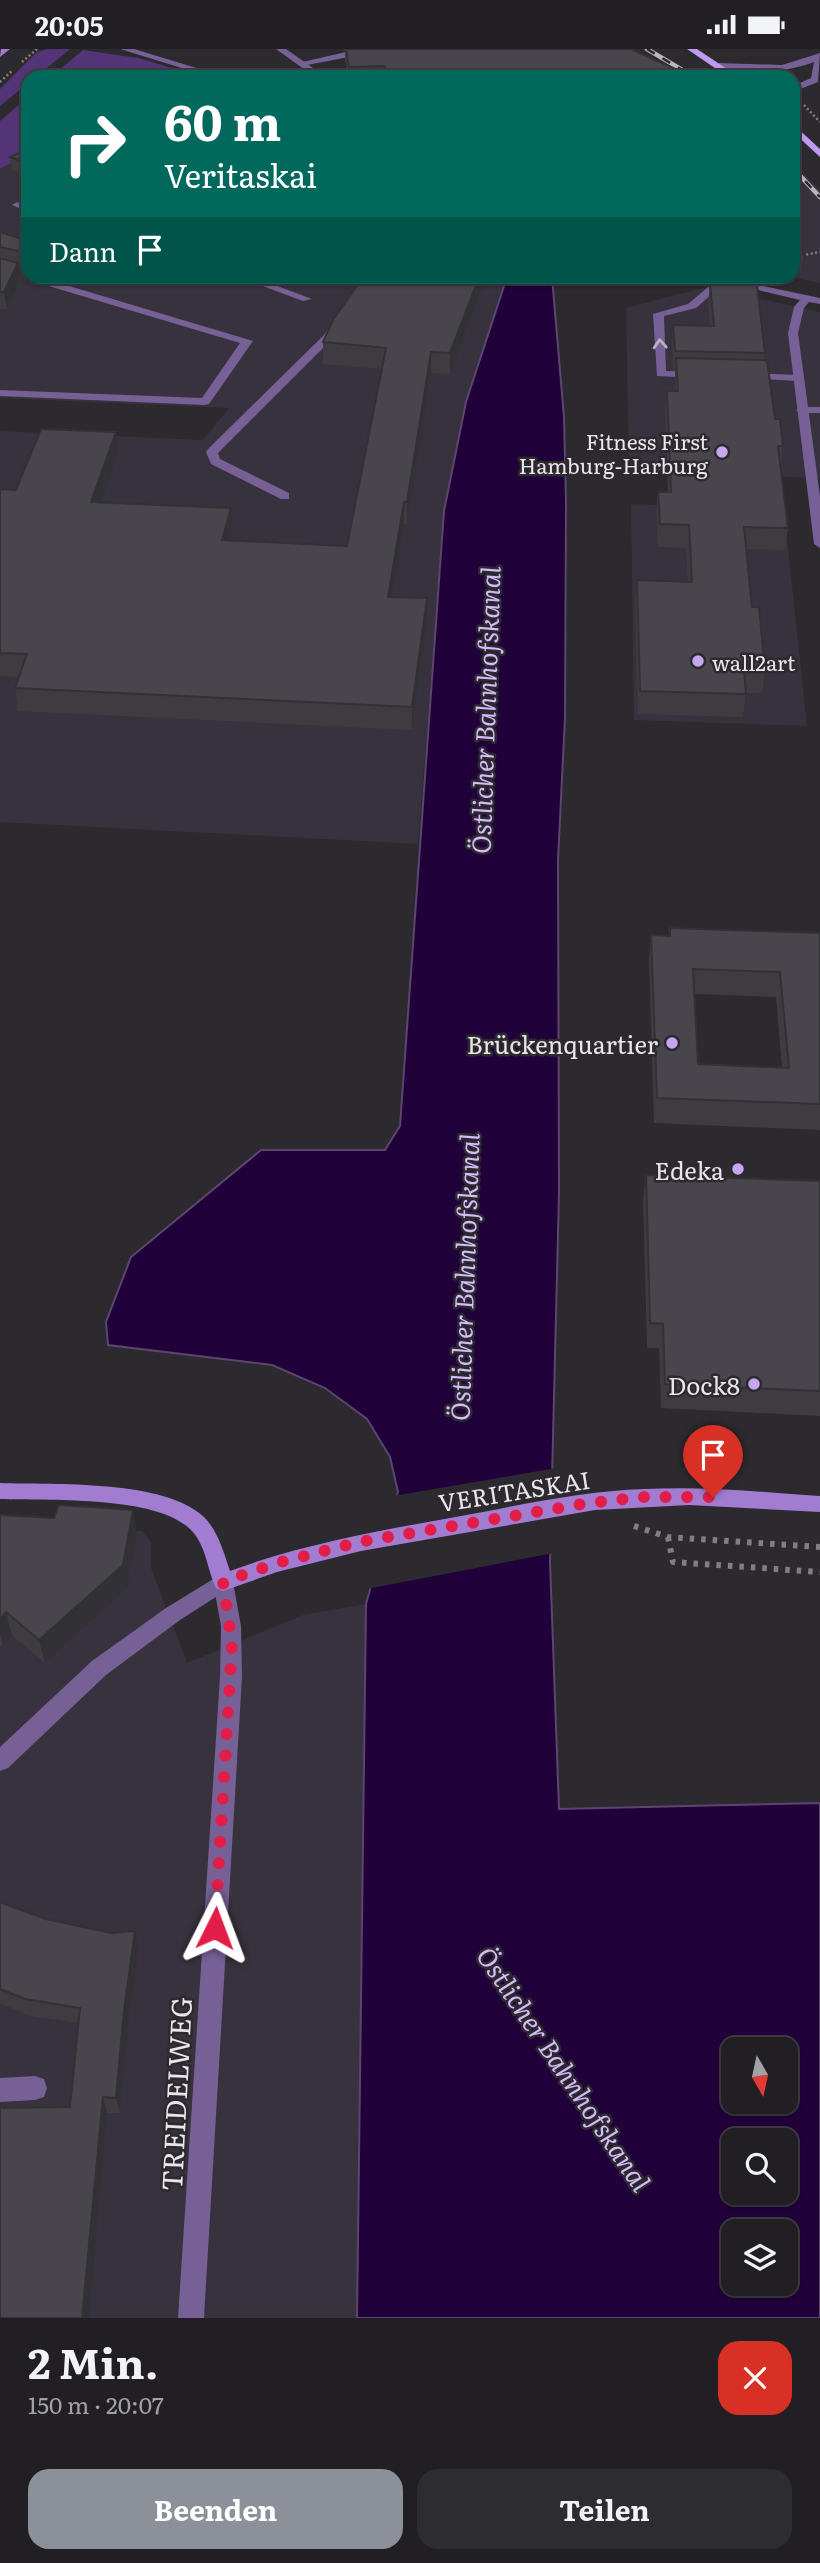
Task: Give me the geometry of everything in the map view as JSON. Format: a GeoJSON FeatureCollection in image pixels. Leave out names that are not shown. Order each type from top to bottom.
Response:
{"type":"FeatureCollection","features":[{"type":"Feature","properties":{"kind":"main road"},"geometry":{"type":"LineString","coordinates":[[0,54],[6,49]]}},
{"type":"Feature","properties":{"kind":"main road"},"geometry":{"type":"LineString","coordinates":[[691,49],[724,70]]}},
{"type":"Feature","properties":{"kind":"main road"},"geometry":{"type":"LineString","coordinates":[[800,134],[820,154]]}},
{"type":"Feature","properties":{"kind":"main road"},"geometry":{"type":"LineString","coordinates":[[0,1491],[131,1497],[180,1509],[197,1523],[210,1541],[223,1582]]}},
{"type":"Feature","properties":{"kind":"main road","name":"VERITASKAI"},"geometry":{"type":"LineString","coordinates":[[223,1582],[277,1563],[359,1542],[572,1506],[643,1497],[713,1497],[820,1504]]}},
{"type":"Feature","properties":{"kind":"street"},"geometry":{"type":"LineString","coordinates":[[124,49],[197,70]]}},
{"type":"Feature","properties":{"kind":"street"},"geometry":{"type":"LineString","coordinates":[[280,49],[312,70]]}},
{"type":"Feature","properties":{"kind":"street"},"geometry":{"type":"LineString","coordinates":[[302,63],[346,55],[336,49]]}},
{"type":"Feature","properties":{"kind":"street"},"geometry":{"type":"LineString","coordinates":[[783,70],[819,60]]}},
{"type":"Feature","properties":{"kind":"street"},"geometry":{"type":"LineString","coordinates":[[800,77],[810,73],[819,60]]}},
{"type":"Feature","properties":{"kind":"street"},"geometry":{"type":"LineString","coordinates":[[800,86],[815,80],[819,60]]}},
{"type":"Feature","properties":{"kind":"street"},"geometry":{"type":"LineString","coordinates":[[719,66],[766,70]]}},
{"type":"Feature","properties":{"kind":"street"},"geometry":{"type":"LineString","coordinates":[[17,205],[21,206]]}},
{"type":"Feature","properties":{"kind":"street"},"geometry":{"type":"LineString","coordinates":[[0,393],[205,401],[247,341],[55,284]]}},
{"type":"Feature","properties":{"kind":"street"},"geometry":{"type":"LineString","coordinates":[[264,284],[307,299]]}},
{"type":"Feature","properties":{"kind":"street"},"geometry":{"type":"LineString","coordinates":[[713,375],[661,374],[658,314],[692,306],[718,284]]}},
{"type":"Feature","properties":{"kind":"street"},"geometry":{"type":"LineString","coordinates":[[742,284],[814,299]]}},
{"type":"Feature","properties":{"kind":"street"},"geometry":{"type":"LineString","coordinates":[[814,299],[799,307],[793,333],[820,544]]}},
{"type":"Feature","properties":{"kind":"street"},"geometry":{"type":"LineString","coordinates":[[285,496],[211,457],[216,447],[328,337],[341,317]]}},
{"type":"Feature","properties":{"kind":"street"},"geometry":{"type":"LineString","coordinates":[[738,376],[798,378]]}},
{"type":"Feature","properties":{"kind":"street"},"geometry":{"type":"LineString","coordinates":[[802,410],[820,410]]}},
{"type":"Feature","properties":{"kind":"street"},"geometry":{"type":"LineString","coordinates":[[0,1761],[99,1668],[173,1614],[223,1582]]}},
{"type":"Feature","properties":{"kind":"street","name":"TREIDELWEG"},"geometry":{"type":"LineString","coordinates":[[191,2318],[230,1677],[231,1626],[223,1582]]}},
{"type":"Feature","properties":{"kind":"street"},"geometry":{"type":"LineString","coordinates":[[0,2090],[35,2088]]}},
{"type":"Feature","properties":{"kind":"path"},"geometry":{"type":"LineString","coordinates":[[800,256],[820,252]]}},
{"type":"Feature","properties":{"kind":"path"},"geometry":{"type":"LineString","coordinates":[[656,461],[661,470],[674,470]]}},
{"type":"Feature","properties":{"kind":"path"},"geometry":{"type":"LineString","coordinates":[[668,1538],[673,1562],[820,1572]]}},
{"type":"Feature","properties":{"kind":"path"},"geometry":{"type":"LineString","coordinates":[[685,1538],[820,1547]]}},
{"type":"Feature","properties":{"kind":"shaded area"},"geometry":{"type":"Polygon","coordinates":[[[70,49],[44,70],[21,70],[21,89],[0,106],[0,89],[37,52],[70,49]]]}},
{"type":"Feature","properties":{"kind":"shaded area"},"geometry":{"type":"Polygon","coordinates":[[[83,50],[138,58],[178,70],[59,70],[83,50]]]}},
{"type":"Feature","properties":{"kind":"shaded area"},"geometry":{"type":"Polygon","coordinates":[[[21,103],[21,158],[0,169],[0,121],[21,103]]]}},
{"type":"Feature","properties":{"kind":"shaded area"},"geometry":{"type":"Polygon","coordinates":[[[21,158],[21,284],[505,284],[466,402],[444,511],[418,844],[0,822],[0,431],[203,440],[229,408],[0,398],[0,169],[21,158]]]}},
{"type":"Feature","properties":{"kind":"shaded area"},"geometry":{"type":"Polygon","coordinates":[[[800,169],[820,190],[820,283],[800,279],[800,169]]]}},
{"type":"Feature","properties":{"kind":"shaded area"},"geometry":{"type":"Polygon","coordinates":[[[706,287],[820,312],[820,478],[629,472],[626,308],[706,287]]]}},
{"type":"Feature","properties":{"kind":"shaded area"},"geometry":{"type":"Polygon","coordinates":[[[631,504],[784,510],[807,726],[634,720],[631,504]]]}},
{"type":"Feature","properties":{"kind":"shaded area"},"geometry":{"type":"Polygon","coordinates":[[[0,1523],[142,1531],[151,1542],[151,1568],[187,1663],[303,1615],[366,1604],[357,2318],[0,2318],[0,1523]]]}},
{"type":"Feature","properties":{"kind":"water","name":"Östlicher Bahnhofskanal"},"geometry":{"type":"Polygon","coordinates":[[[505,284],[553,284],[564,417],[566,503],[565,717],[558,860],[559,1192],[550,1561],[559,1809],[820,1803],[820,2318],[357,2318],[366,1604],[398,1492],[390,1457],[367,1419],[325,1388],[272,1365],[108,1345],[106,1322],[131,1257],[261,1150],[385,1150],[400,1126],[444,511],[466,402],[505,284]]]}},
{"type":"Feature","properties":{"kind":"pier"},"geometry":{"type":"Polygon","coordinates":[[[556,1468],[554,1553],[367,1589],[393,1496],[556,1468]]]}},
{"type":"Feature","properties":{"kind":"building"},"geometry":{"type":"Polygon","coordinates":[[[346,49],[631,49],[678,70],[387,70],[384,66],[349,67],[346,49]]]}},
{"type":"Feature","properties":{"kind":"building"},"geometry":{"type":"Polygon","coordinates":[[[21,152],[21,161],[10,157],[21,152]]]}},
{"type":"Feature","properties":{"kind":"building"},"geometry":{"type":"Polygon","coordinates":[[[0,232],[21,239],[21,252],[0,247],[0,232]]]}},
{"type":"Feature","properties":{"kind":"building"},"geometry":{"type":"Polygon","coordinates":[[[0,258],[18,263],[4,292],[0,292],[0,258]]]}},
{"type":"Feature","properties":{"kind":"building"},"geometry":{"type":"Polygon","coordinates":[[[358,284],[476,284],[450,353],[431,352],[407,502],[404,502],[388,597],[427,598],[412,707],[15,688],[27,654],[0,653],[0,489],[16,490],[41,429],[116,432],[91,502],[231,508],[222,540],[347,546],[386,348],[323,342],[333,320],[358,284]]]}},
{"type":"Feature","properties":{"kind":"building"},"geometry":{"type":"Polygon","coordinates":[[[757,284],[765,353],[675,351],[673,325],[714,326],[710,285],[757,284]]]}},
{"type":"Feature","properties":{"kind":"building"},"geometry":{"type":"Polygon","coordinates":[[[676,358],[767,360],[775,419],[780,419],[783,446],[778,446],[788,528],[744,527],[752,607],[759,607],[765,670],[744,670],[746,694],[640,691],[637,580],[692,582],[689,525],[660,524],[658,492],[671,492],[667,391],[678,391],[676,358]]]}},
{"type":"Feature","properties":{"kind":"building","name":"Brückenquartier"},"geometry":{"type":"Polygon","coordinates":[[[670,928],[820,933],[820,1104],[657,1098],[651,935],[670,936],[670,928]],[[693,969],[698,1064],[789,1068],[780,972],[693,969]]]}},
{"type":"Feature","properties":{"kind":"building"},"geometry":{"type":"Polygon","coordinates":[[[646,1175],[820,1181],[820,1391],[665,1384],[663,1324],[650,1323],[646,1175]]]}},
{"type":"Feature","properties":{"kind":"building"},"geometry":{"type":"Polygon","coordinates":[[[59,1505],[133,1510],[123,1565],[39,1640],[6,1612],[0,1620],[0,1515],[54,1518],[59,1505]]]}},
{"type":"Feature","properties":{"kind":"building"},"geometry":{"type":"Polygon","coordinates":[[[0,1902],[46,1919],[111,1933],[135,1931],[116,2098],[103,2097],[82,2318],[0,2318],[0,2108],[70,2107],[80,2008],[25,1999],[0,1989],[0,1902]]]}},
{"type":"Feature","properties":{"kind":"railway"},"geometry":{"type":"LineString","coordinates":[[647,49],[682,70]]}},
{"type":"Feature","properties":{"kind":"railway"},"geometry":{"type":"LineString","coordinates":[[800,176],[820,197]]}},
{"type":"Feature","properties":{"kind":"place","name":"Fitness First Hamburg-Harburg"},"geometry":{"type":"Point","coordinates":[722,452]}},
{"type":"Feature","properties":{"kind":"place","name":"wall2art"},"geometry":{"type":"Point","coordinates":[698,661]}},
{"type":"Feature","properties":{"kind":"place","name":"Brückenquartier"},"geometry":{"type":"Point","coordinates":[672,1043]}},
{"type":"Feature","properties":{"kind":"place","name":"Edeka"},"geometry":{"type":"Point","coordinates":[738,1169]}},
{"type":"Feature","properties":{"kind":"place","name":"Dock8"},"geometry":{"type":"Point","coordinates":[754,1384]}},
{"type":"Feature","properties":{"kind":"route"},"geometry":{"type":"LineString","coordinates":[[215,1928],[232,1644],[223,1582],[277,1563],[359,1542],[589,1503],[643,1497],[713,1497]]}}]}
